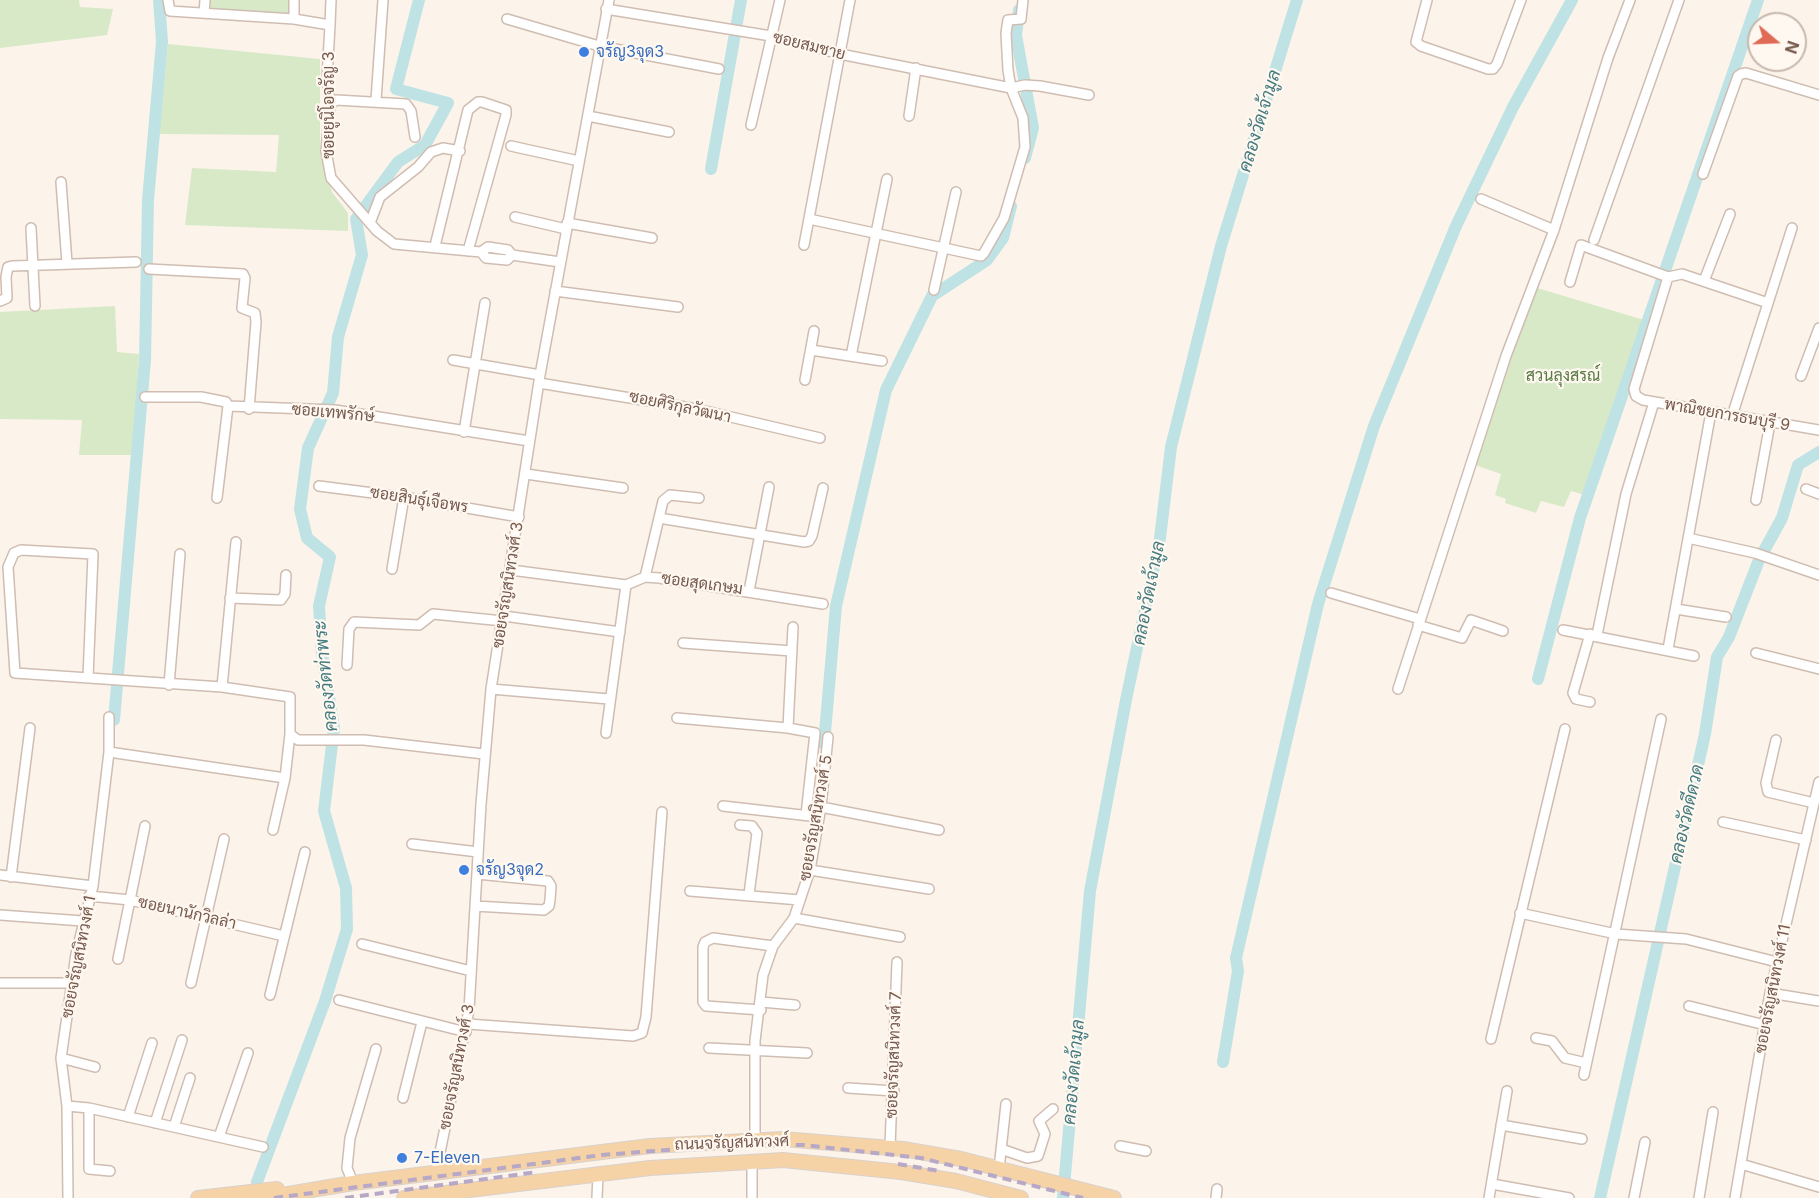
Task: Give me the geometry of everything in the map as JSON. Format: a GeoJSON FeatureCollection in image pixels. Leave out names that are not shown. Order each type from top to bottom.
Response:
{"type":"FeatureCollection","features":[{"type":"Feature","properties":{"kind":"main road","name":"ถนนจรัญสนิทวงศ์"},"geometry":{"type":"LineString","coordinates":[[265,1198],[436,1172],[650,1146],[754,1141],[847,1142],[890,1147],[999,1168],[1114,1198]]}},
{"type":"Feature","properties":{"kind":"main road"},"geometry":{"type":"LineString","coordinates":[[887,1170],[890,1147]]}},
{"type":"Feature","properties":{"kind":"main road","name":"ถนนจรัญสนิทวงศ์"},"geometry":{"type":"LineString","coordinates":[[404,1198],[443,1195],[598,1174],[783,1160],[887,1170],[956,1181],[1021,1198]]}},
{"type":"Feature","properties":{"kind":"main road","name":"ถนนจรัญสนิทวงศ์"},"geometry":{"type":"LineString","coordinates":[[198,1198],[349,1184]]}},
{"type":"Feature","properties":{"kind":"street"},"geometry":{"type":"LineString","coordinates":[[168,0],[170,11],[294,19],[330,26]]}},
{"type":"Feature","properties":{"kind":"street"},"geometry":{"type":"LineString","coordinates":[[204,14],[205,0]]}},
{"type":"Feature","properties":{"kind":"street"},"geometry":{"type":"LineString","coordinates":[[294,0],[294,19]]}},
{"type":"Feature","properties":{"kind":"street","name":"ซอยยูนิโอจรัญ 3"},"geometry":{"type":"LineString","coordinates":[[331,0],[327,85],[330,105],[326,151],[329,173],[354,204],[394,244],[481,252],[488,247],[508,250],[512,255],[560,262]]}},
{"type":"Feature","properties":{"kind":"street"},"geometry":{"type":"LineString","coordinates":[[376,100],[383,0]]}},
{"type":"Feature","properties":{"kind":"street"},"geometry":{"type":"LineString","coordinates":[[751,125],[780,0]]}},
{"type":"Feature","properties":{"kind":"street"},"geometry":{"type":"LineString","coordinates":[[804,245],[850,0]]}},
{"type":"Feature","properties":{"kind":"street"},"geometry":{"type":"LineString","coordinates":[[809,219],[981,256],[991,245],[1004,218],[1025,140],[1023,117],[1006,33],[1006,22],[1015,19],[1023,0]]}},
{"type":"Feature","properties":{"kind":"street"},"geometry":{"type":"LineString","coordinates":[[1427,0],[1416,42],[1421,46],[1493,69],[1497,64],[1521,0]]}},
{"type":"Feature","properties":{"kind":"street"},"geometry":{"type":"LineString","coordinates":[[1398,689],[1506,356],[1554,230],[1608,58],[1630,0]]}},
{"type":"Feature","properties":{"kind":"street"},"geometry":{"type":"LineString","coordinates":[[1594,240],[1679,0]]}},
{"type":"Feature","properties":{"kind":"street","name":"ซอยสมชาย"},"geometry":{"type":"LineString","coordinates":[[607,4],[771,36],[840,54],[1017,86],[1089,95]]}},
{"type":"Feature","properties":{"kind":"street","name":"ซอยจรัญสนิทวงศ์ 3"},"geometry":{"type":"LineString","coordinates":[[436,1172],[466,1028],[484,754],[491,688],[539,379],[607,4]]}},
{"type":"Feature","properties":{"kind":"street"},"geometry":{"type":"LineString","coordinates":[[507,19],[599,45],[719,69]]}},
{"type":"Feature","properties":{"kind":"street"},"geometry":{"type":"LineString","coordinates":[[909,116],[916,68]]}},
{"type":"Feature","properties":{"kind":"street"},"geometry":{"type":"LineString","coordinates":[[1702,174],[1738,76],[1746,72],[1819,95]]}},
{"type":"Feature","properties":{"kind":"street"},"geometry":{"type":"LineString","coordinates":[[330,105],[336,100],[376,100],[402,103],[409,107],[415,137]]}},
{"type":"Feature","properties":{"kind":"street"},"geometry":{"type":"LineString","coordinates":[[435,246],[460,151],[468,110],[473,105],[482,102],[506,110],[468,251]]}},
{"type":"Feature","properties":{"kind":"street"},"geometry":{"type":"LineString","coordinates":[[588,116],[669,132]]}},
{"type":"Feature","properties":{"kind":"street"},"geometry":{"type":"LineString","coordinates":[[512,146],[579,161]]}},
{"type":"Feature","properties":{"kind":"street"},"geometry":{"type":"LineString","coordinates":[[368,220],[380,197],[418,167],[431,152],[443,148],[460,151]]}},
{"type":"Feature","properties":{"kind":"street"},"geometry":{"type":"LineString","coordinates":[[851,356],[887,178]]}},
{"type":"Feature","properties":{"kind":"street"},"geometry":{"type":"LineString","coordinates":[[61,182],[67,263]]}},
{"type":"Feature","properties":{"kind":"street"},"geometry":{"type":"LineString","coordinates":[[934,290],[956,192]]}},
{"type":"Feature","properties":{"kind":"street"},"geometry":{"type":"LineString","coordinates":[[1481,199],[1554,230]]}},
{"type":"Feature","properties":{"kind":"street"},"geometry":{"type":"LineString","coordinates":[[1704,282],[1730,214]]}},
{"type":"Feature","properties":{"kind":"street"},"geometry":{"type":"LineString","coordinates":[[515,217],[652,238]]}},
{"type":"Feature","properties":{"kind":"street"},"geometry":{"type":"LineString","coordinates":[[31,228],[35,306]]}},
{"type":"Feature","properties":{"kind":"street"},"geometry":{"type":"LineString","coordinates":[[1731,416],[1792,228]]}},
{"type":"Feature","properties":{"kind":"street"},"geometry":{"type":"LineString","coordinates":[[1570,282],[1581,245],[1664,275],[1682,274],[1768,303]]}},
{"type":"Feature","properties":{"kind":"street"},"geometry":{"type":"LineString","coordinates":[[0,302],[7,298],[8,267],[32,264],[136,262]]}},
{"type":"Feature","properties":{"kind":"street"},"geometry":{"type":"LineString","coordinates":[[149,269],[243,274],[245,278],[242,308],[255,313],[256,322],[249,409]]}},
{"type":"Feature","properties":{"kind":"street","name":"พาณิชยการธนบุรี 9"},"geometry":{"type":"LineString","coordinates":[[1664,275],[1634,389],[1636,396],[1654,402],[1819,430]]}},
{"type":"Feature","properties":{"kind":"street"},"geometry":{"type":"LineString","coordinates":[[555,291],[678,307]]}},
{"type":"Feature","properties":{"kind":"street"},"geometry":{"type":"LineString","coordinates":[[464,432],[485,303]]}},
{"type":"Feature","properties":{"kind":"street"},"geometry":{"type":"LineString","coordinates":[[1801,376],[1819,328]]}},
{"type":"Feature","properties":{"kind":"street"},"geometry":{"type":"LineString","coordinates":[[805,380],[814,331]]}},
{"type":"Feature","properties":{"kind":"street"},"geometry":{"type":"LineString","coordinates":[[811,350],[882,361]]}},
{"type":"Feature","properties":{"kind":"street","name":"ซอยศิริกุลวัฒนา"},"geometry":{"type":"LineString","coordinates":[[453,360],[685,407],[820,438]]}},
{"type":"Feature","properties":{"kind":"street","name":"ซอยเทพรักษ์"},"geometry":{"type":"LineString","coordinates":[[145,397],[201,397],[226,402],[228,406],[249,409],[335,410],[529,441]]}},
{"type":"Feature","properties":{"kind":"street"},"geometry":{"type":"LineString","coordinates":[[1590,702],[1576,699],[1573,693],[1594,634],[1626,494],[1654,402]]}},
{"type":"Feature","properties":{"kind":"street"},"geometry":{"type":"LineString","coordinates":[[217,498],[228,406]]}},
{"type":"Feature","properties":{"kind":"street"},"geometry":{"type":"LineString","coordinates":[[1668,650],[1711,412]]}},
{"type":"Feature","properties":{"kind":"street"},"geometry":{"type":"LineString","coordinates":[[1756,500],[1770,423]]}},
{"type":"Feature","properties":{"kind":"street"},"geometry":{"type":"LineString","coordinates":[[526,474],[622,488]]}},
{"type":"Feature","properties":{"kind":"street","name":"ซอยสินธุ์เจือพร"},"geometry":{"type":"LineString","coordinates":[[319,486],[404,497],[519,517]]}},
{"type":"Feature","properties":{"kind":"street"},"geometry":{"type":"LineString","coordinates":[[749,591],[769,487]]}},
{"type":"Feature","properties":{"kind":"street"},"geometry":{"type":"LineString","coordinates":[[659,518],[758,536],[809,541],[823,488]]}},
{"type":"Feature","properties":{"kind":"street"},"geometry":{"type":"LineString","coordinates":[[1806,489],[1819,494]]}},
{"type":"Feature","properties":{"kind":"street"},"geometry":{"type":"LineString","coordinates":[[645,577],[666,496],[699,498]]}},
{"type":"Feature","properties":{"kind":"street"},"geometry":{"type":"LineString","coordinates":[[392,569],[404,497]]}},
{"type":"Feature","properties":{"kind":"street"},"geometry":{"type":"LineString","coordinates":[[1688,538],[1770,557],[1819,575]]}},
{"type":"Feature","properties":{"kind":"street"},"geometry":{"type":"LineString","coordinates":[[222,687],[236,542]]}},
{"type":"Feature","properties":{"kind":"street"},"geometry":{"type":"LineString","coordinates":[[88,678],[93,554],[21,550],[14,553],[8,567],[15,673],[169,684],[222,687],[290,697],[290,734],[285,778],[273,831]]}},
{"type":"Feature","properties":{"kind":"street"},"geometry":{"type":"LineString","coordinates":[[169,684],[180,554]]}},
{"type":"Feature","properties":{"kind":"street"},"geometry":{"type":"LineString","coordinates":[[511,570],[626,585],[606,733]]}},
{"type":"Feature","properties":{"kind":"street"},"geometry":{"type":"LineString","coordinates":[[230,598],[281,600],[285,594],[286,575]]}},
{"type":"Feature","properties":{"kind":"street","name":"ซอยสุดเกษม"},"geometry":{"type":"LineString","coordinates":[[626,585],[645,577],[823,604]]}},
{"type":"Feature","properties":{"kind":"street"},"geometry":{"type":"LineString","coordinates":[[1330,593],[1462,638],[1471,621],[1503,631]]}},
{"type":"Feature","properties":{"kind":"street"},"geometry":{"type":"LineString","coordinates":[[1676,609],[1726,617]]}},
{"type":"Feature","properties":{"kind":"street"},"geometry":{"type":"LineString","coordinates":[[347,665],[349,629],[354,622],[419,625],[433,614],[620,632]]}},
{"type":"Feature","properties":{"kind":"street"},"geometry":{"type":"LineString","coordinates":[[788,728],[793,627]]}},
{"type":"Feature","properties":{"kind":"street"},"geometry":{"type":"LineString","coordinates":[[1563,630],[1594,634],[1694,656]]}},
{"type":"Feature","properties":{"kind":"street"},"geometry":{"type":"LineString","coordinates":[[683,643],[792,651]]}},
{"type":"Feature","properties":{"kind":"street"},"geometry":{"type":"LineString","coordinates":[[1756,653],[1819,669]]}},
{"type":"Feature","properties":{"kind":"street"},"geometry":{"type":"LineString","coordinates":[[491,688],[609,699]]}},
{"type":"Feature","properties":{"kind":"street","name":"ซอยจรัญสนิทวงศ์ 1"},"geometry":{"type":"LineString","coordinates":[[68,1198],[67,1106],[62,1058],[72,983],[91,891],[109,752],[109,717]]}},
{"type":"Feature","properties":{"kind":"street"},"geometry":{"type":"LineString","coordinates":[[677,718],[788,728],[815,733],[806,815]]}},
{"type":"Feature","properties":{"kind":"street"},"geometry":{"type":"LineString","coordinates":[[1584,1075],[1661,719]]}},
{"type":"Feature","properties":{"kind":"street"},"geometry":{"type":"LineString","coordinates":[[11,877],[30,728]]}},
{"type":"Feature","properties":{"kind":"street"},"geometry":{"type":"LineString","coordinates":[[1491,1039],[1565,729]]}},
{"type":"Feature","properties":{"kind":"street"},"geometry":{"type":"LineString","coordinates":[[290,734],[298,740],[341,739],[484,754]]}},
{"type":"Feature","properties":{"kind":"street","name":"ซอยจรัญสนิทวงศ์ 5"},"geometry":{"type":"LineString","coordinates":[[754,1141],[756,1050],[763,975],[773,946],[794,918],[810,870],[821,807],[828,737]]}},
{"type":"Feature","properties":{"kind":"street"},"geometry":{"type":"LineString","coordinates":[[1776,740],[1766,783],[1768,792],[1814,803]]}},
{"type":"Feature","properties":{"kind":"street"},"geometry":{"type":"LineString","coordinates":[[109,752],[285,778]]}},
{"type":"Feature","properties":{"kind":"street","name":"ซอยจรัญสนิทวงศ์ 11"},"geometry":{"type":"LineString","coordinates":[[1735,1198],[1770,993],[1819,782]]}},
{"type":"Feature","properties":{"kind":"street"},"geometry":{"type":"LineString","coordinates":[[723,806],[819,817]]}},
{"type":"Feature","properties":{"kind":"street"},"geometry":{"type":"LineString","coordinates":[[821,807],[939,830]]}},
{"type":"Feature","properties":{"kind":"street"},"geometry":{"type":"LineString","coordinates":[[339,1000],[422,1022],[466,1028],[633,1036],[642,1033],[645,1027],[662,812]]}},
{"type":"Feature","properties":{"kind":"street"},"geometry":{"type":"LineString","coordinates":[[1723,822],[1806,840]]}},
{"type":"Feature","properties":{"kind":"street"},"geometry":{"type":"LineString","coordinates":[[740,825],[752,826],[757,833],[749,894]]}},
{"type":"Feature","properties":{"kind":"street"},"geometry":{"type":"LineString","coordinates":[[118,959],[146,826]]}},
{"type":"Feature","properties":{"kind":"street"},"geometry":{"type":"LineString","coordinates":[[191,983],[224,839]]}},
{"type":"Feature","properties":{"kind":"street"},"geometry":{"type":"LineString","coordinates":[[412,844],[478,852]]}},
{"type":"Feature","properties":{"kind":"street"},"geometry":{"type":"LineString","coordinates":[[270,995],[305,852]]}},
{"type":"Feature","properties":{"kind":"street"},"geometry":{"type":"LineString","coordinates":[[810,870],[929,889]]}},
{"type":"Feature","properties":{"kind":"street"},"geometry":{"type":"LineString","coordinates":[[475,906],[544,910],[549,906],[551,886],[548,881],[477,874]]}},
{"type":"Feature","properties":{"kind":"street","name":"ซอยนานักวิลล่า"},"geometry":{"type":"LineString","coordinates":[[0,875],[91,891],[284,936]]}},
{"type":"Feature","properties":{"kind":"street"},"geometry":{"type":"LineString","coordinates":[[690,891],[749,894],[800,900]]}},
{"type":"Feature","properties":{"kind":"street"},"geometry":{"type":"LineString","coordinates":[[1520,913],[1616,934],[1686,939],[1777,962]]}},
{"type":"Feature","properties":{"kind":"street"},"geometry":{"type":"LineString","coordinates":[[0,915],[83,921]]}},
{"type":"Feature","properties":{"kind":"street"},"geometry":{"type":"LineString","coordinates":[[794,918],[900,937]]}},
{"type":"Feature","properties":{"kind":"street"},"geometry":{"type":"LineString","coordinates":[[773,946],[713,938],[705,942],[702,993],[706,1006],[795,1005]]}},
{"type":"Feature","properties":{"kind":"street"},"geometry":{"type":"LineString","coordinates":[[362,944],[471,971]]}},
{"type":"Feature","properties":{"kind":"street","name":"ซอยจรัญสนิทวงศ์ 7"},"geometry":{"type":"LineString","coordinates":[[890,1147],[894,1091],[897,962]]}},
{"type":"Feature","properties":{"kind":"street"},"geometry":{"type":"LineString","coordinates":[[0,983],[72,983]]}},
{"type":"Feature","properties":{"kind":"street"},"geometry":{"type":"LineString","coordinates":[[1770,993],[1819,1001]]}},
{"type":"Feature","properties":{"kind":"street"},"geometry":{"type":"LineString","coordinates":[[1689,1006],[1765,1025]]}},
{"type":"Feature","properties":{"kind":"street"},"geometry":{"type":"LineString","coordinates":[[404,1098],[422,1022]]}},
{"type":"Feature","properties":{"kind":"street"},"geometry":{"type":"LineString","coordinates":[[1536,1038],[1552,1041],[1565,1058],[1586,1063]]}},
{"type":"Feature","properties":{"kind":"street"},"geometry":{"type":"LineString","coordinates":[[155,1123],[182,1040]]}},
{"type":"Feature","properties":{"kind":"street"},"geometry":{"type":"LineString","coordinates":[[128,1117],[152,1043]]}},
{"type":"Feature","properties":{"kind":"street"},"geometry":{"type":"LineString","coordinates":[[709,1047],[807,1053]]}},
{"type":"Feature","properties":{"kind":"street"},"geometry":{"type":"LineString","coordinates":[[349,1184],[347,1168],[350,1138],[376,1049]]}},
{"type":"Feature","properties":{"kind":"street"},"geometry":{"type":"LineString","coordinates":[[219,1137],[248,1053]]}},
{"type":"Feature","properties":{"kind":"street"},"geometry":{"type":"LineString","coordinates":[[62,1058],[95,1067]]}},
{"type":"Feature","properties":{"kind":"street"},"geometry":{"type":"LineString","coordinates":[[174,1127],[190,1078]]}},
{"type":"Feature","properties":{"kind":"street"},"geometry":{"type":"LineString","coordinates":[[848,1089],[894,1091]]}},
{"type":"Feature","properties":{"kind":"street"},"geometry":{"type":"LineString","coordinates":[[1489,1198],[1507,1090]]}},
{"type":"Feature","properties":{"kind":"street"},"geometry":{"type":"LineString","coordinates":[[999,1168],[1006,1104]]}},
{"type":"Feature","properties":{"kind":"street"},"geometry":{"type":"LineString","coordinates":[[67,1106],[89,1108],[263,1146]]}},
{"type":"Feature","properties":{"kind":"street"},"geometry":{"type":"LineString","coordinates":[[89,1108],[89,1169],[110,1171]]}},
{"type":"Feature","properties":{"kind":"street"},"geometry":{"type":"LineString","coordinates":[[1001,1149],[1027,1158],[1038,1156],[1045,1134],[1039,1121],[1053,1109]]}},
{"type":"Feature","properties":{"kind":"street"},"geometry":{"type":"LineString","coordinates":[[1699,1198],[1713,1112]]}},
{"type":"Feature","properties":{"kind":"street"},"geometry":{"type":"LineString","coordinates":[[1502,1125],[1582,1139]]}},
{"type":"Feature","properties":{"kind":"street"},"geometry":{"type":"LineString","coordinates":[[1634,1198],[1645,1142]]}},
{"type":"Feature","properties":{"kind":"street"},"geometry":{"type":"LineString","coordinates":[[1120,1146],[1146,1151]]}},
{"type":"Feature","properties":{"kind":"street"},"geometry":{"type":"LineString","coordinates":[[752,1161],[752,1198]]}},
{"type":"Feature","properties":{"kind":"street"},"geometry":{"type":"LineString","coordinates":[[1741,1164],[1819,1187]]}},
{"type":"Feature","properties":{"kind":"street"},"geometry":{"type":"LineString","coordinates":[[597,1198],[598,1174]]}},
{"type":"Feature","properties":{"kind":"street"},"geometry":{"type":"LineString","coordinates":[[1492,1184],[1569,1198]]}},
{"type":"Feature","properties":{"kind":"green space"},"geometry":{"type":"Polygon","coordinates":[[[0,0],[79,0],[80,7],[113,9],[107,35],[0,48],[0,0]]]}},
{"type":"Feature","properties":{"kind":"green space"},"geometry":{"type":"Polygon","coordinates":[[[208,0],[290,0],[289,14],[207,9],[208,0]]]}},
{"type":"Feature","properties":{"kind":"green space"},"geometry":{"type":"Polygon","coordinates":[[[168,44],[320,59],[320,150],[332,192],[348,213],[348,231],[185,225],[192,168],[276,172],[279,135],[159,134],[168,44]]]}},
{"type":"Feature","properties":{"kind":"green space","name":"สวนลุงสรณ์"},"geometry":{"type":"Polygon","coordinates":[[[1534,287],[1644,320],[1585,495],[1571,491],[1564,507],[1541,501],[1536,513],[1505,503],[1506,499],[1495,495],[1501,474],[1472,464],[1534,287]]]}},
{"type":"Feature","properties":{"kind":"green space"},"geometry":{"type":"Polygon","coordinates":[[[115,306],[117,352],[139,354],[133,455],[79,455],[82,420],[0,419],[0,312],[115,306]]]}},
{"type":"Feature","properties":{"kind":"waterway"},"geometry":{"type":"LineString","coordinates":[[114,720],[145,360],[148,200],[162,42],[159,0]]}},
{"type":"Feature","properties":{"kind":"waterway","name":"คลองวัดท่าพระ"},"geometry":{"type":"LineString","coordinates":[[257,1182],[325,1001],[347,929],[346,888],[324,811],[334,728],[322,654],[319,606],[330,557],[307,538],[300,509],[308,448],[333,393],[338,337],[362,255],[356,219],[398,162],[425,145],[448,103],[396,89],[419,0]]}},
{"type":"Feature","properties":{"kind":"waterway"},"geometry":{"type":"LineString","coordinates":[[711,169],[741,0]]}},
{"type":"Feature","properties":{"kind":"waterway","name":"คลองวัดเจ้ามูล"},"geometry":{"type":"LineString","coordinates":[[1063,1198],[1090,891],[1126,700],[1160,538],[1171,447],[1221,246],[1297,0]]}},
{"type":"Feature","properties":{"kind":"waterway"},"geometry":{"type":"LineString","coordinates":[[1223,1062],[1238,971],[1236,958],[1318,604],[1374,426],[1456,226],[1513,107],[1572,0]]}},
{"type":"Feature","properties":{"kind":"waterway"},"geometry":{"type":"LineString","coordinates":[[1538,679],[1580,518],[1758,0]]}},
{"type":"Feature","properties":{"kind":"waterway"},"geometry":{"type":"LineString","coordinates":[[1019,10],[1016,35],[1033,128],[1025,158]]}},
{"type":"Feature","properties":{"kind":"waterway"},"geometry":{"type":"LineString","coordinates":[[824,744],[836,606],[886,390],[932,296],[987,260],[1003,238],[1011,206]]}},
{"type":"Feature","properties":{"kind":"waterway","name":"คลองวัดดีดวด"},"geometry":{"type":"LineString","coordinates":[[1600,1198],[1705,734],[1717,657],[1729,637],[1759,560],[1782,518],[1798,465],[1819,452]]}},
{"type":"Feature","properties":{"kind":"railway"},"geometry":{"type":"LineString","coordinates":[[274,1198],[602,1155],[744,1144],[803,1145],[921,1158],[1083,1198]]}},
{"type":"Feature","properties":{"kind":"railway"},"geometry":{"type":"LineString","coordinates":[[898,1164],[940,1171]]}},
{"type":"Feature","properties":{"kind":"railway"},"geometry":{"type":"LineString","coordinates":[[345,1198],[537,1172]]}},
{"type":"Feature","properties":{"kind":"place","name":"จรัญ3จุด3"},"geometry":{"type":"Point","coordinates":[584,52]}},
{"type":"Feature","properties":{"kind":"place","name":"จรัญ3จุด2"},"geometry":{"type":"Point","coordinates":[464,870]}},
{"type":"Feature","properties":{"kind":"place","name":"7-Eleven"},"geometry":{"type":"Point","coordinates":[402,1158]}}]}
